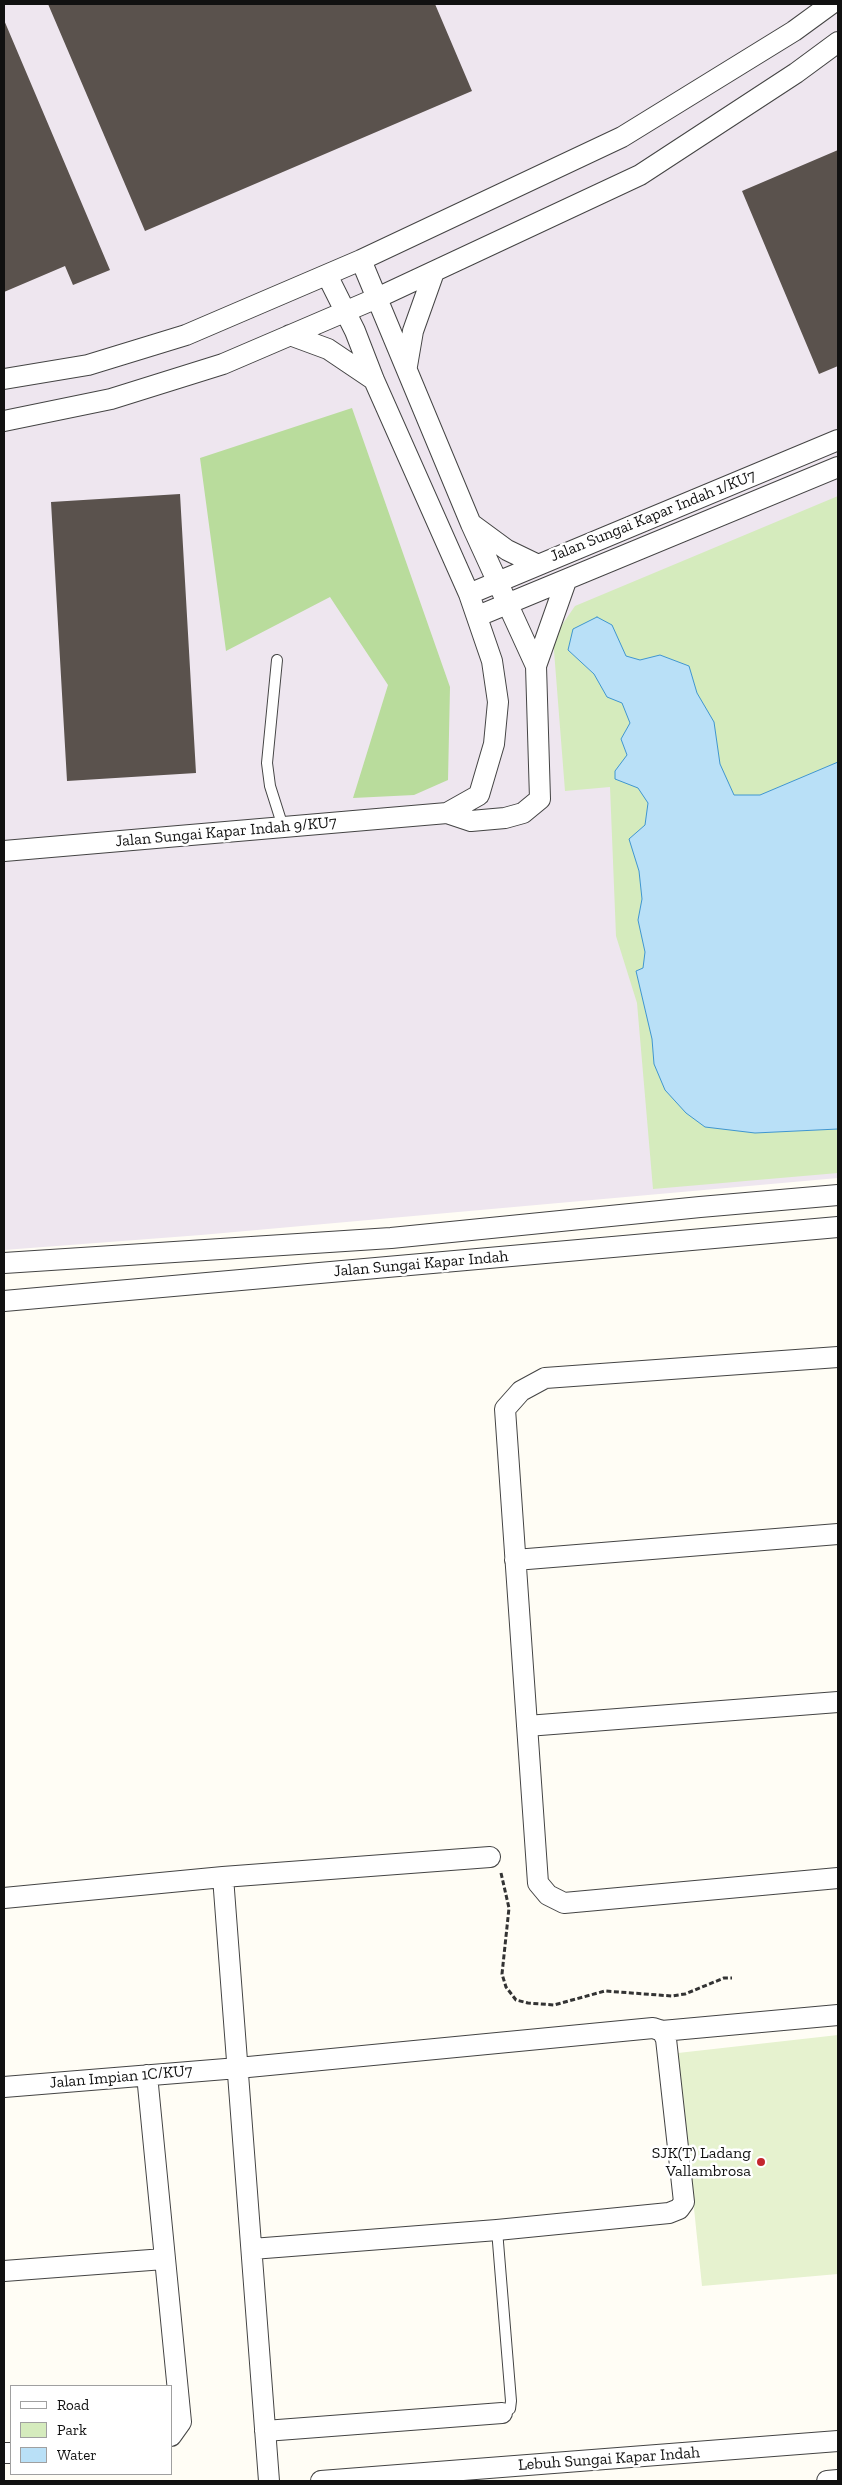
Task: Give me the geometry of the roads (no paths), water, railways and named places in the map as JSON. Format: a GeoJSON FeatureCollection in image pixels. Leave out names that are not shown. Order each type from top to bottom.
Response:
{"type":"FeatureCollection","features":[{"type":"Feature","properties":{"kind":"street"},"geometry":{"type":"LineString","coordinates":[[4,379],[88,365],[186,335],[328,275],[622,137],[794,31],[831,4]]}},
{"type":"Feature","properties":{"kind":"street"},"geometry":{"type":"LineString","coordinates":[[4,420],[111,399],[223,364],[345,310],[377,298],[640,175],[796,73],[838,42]]}},
{"type":"Feature","properties":{"kind":"street"},"geometry":{"type":"LineString","coordinates":[[361,260],[407,366],[471,524],[536,666],[540,799],[523,813],[506,818],[471,821],[448,813]]}},
{"type":"Feature","properties":{"kind":"street"},"geometry":{"type":"LineString","coordinates":[[407,366],[413,331],[434,272]]}},
{"type":"Feature","properties":{"kind":"street"},"geometry":{"type":"LineString","coordinates":[[328,275],[469,594],[492,661],[498,702],[494,744],[480,795],[448,813]]}},
{"type":"Feature","properties":{"kind":"street"},"geometry":{"type":"LineString","coordinates":[[290,335],[328,349],[374,380]]}},
{"type":"Feature","properties":{"kind":"street","name":"Jalan Sungai Kapar Indah 1/KU7"},"geometry":{"type":"LineString","coordinates":[[469,594],[543,561],[838,440]]}},
{"type":"Feature","properties":{"kind":"street","name":"Jalan Sungai Kapar Indah 1/KU7"},"geometry":{"type":"LineString","coordinates":[[478,616],[507,606],[610,560],[838,467]]}},
{"type":"Feature","properties":{"kind":"street"},"geometry":{"type":"LineString","coordinates":[[471,524],[507,550],[543,561]]}},
{"type":"Feature","properties":{"kind":"street"},"geometry":{"type":"LineString","coordinates":[[536,666],[575,577]]}},
{"type":"Feature","properties":{"kind":"street","name":"Jalan Sungai Kapar Indah 9/KU7"},"geometry":{"type":"LineString","coordinates":[[4,851],[279,816],[448,813]]}},
{"type":"Feature","properties":{"kind":"street","name":"Jalan Sungai Kapar Indah"},"geometry":{"type":"LineString","coordinates":[[4,1263],[390,1238],[838,1195]]}},
{"type":"Feature","properties":{"kind":"street","name":"Jalan Sungai Kapar Indah"},"geometry":{"type":"LineString","coordinates":[[4,1301],[838,1227]]}},
{"type":"Feature","properties":{"kind":"street"},"geometry":{"type":"LineString","coordinates":[[838,1357],[545,1378],[521,1391],[505,1409],[538,1883],[548,1895],[564,1903],[838,1878]]}},
{"type":"Feature","properties":{"kind":"street"},"geometry":{"type":"LineString","coordinates":[[515,1560],[838,1534]]}},
{"type":"Feature","properties":{"kind":"street"},"geometry":{"type":"LineString","coordinates":[[527,1726],[838,1702]]}},
{"type":"Feature","properties":{"kind":"street"},"geometry":{"type":"LineString","coordinates":[[4,1898],[223,1877],[494,1861]]}},
{"type":"Feature","properties":{"kind":"street"},"geometry":{"type":"LineString","coordinates":[[223,1877],[269,2481]]}},
{"type":"Feature","properties":{"kind":"street","name":"Jalan Impian 1C/KU7"},"geometry":{"type":"LineString","coordinates":[[4,2087],[238,2068],[653,2028],[662,2031],[838,2015]]}},
{"type":"Feature","properties":{"kind":"street"},"geometry":{"type":"LineString","coordinates":[[252,2249],[497,2230],[669,2213],[679,2209],[684,2202],[666,2039],[662,2031]]}},
{"type":"Feature","properties":{"kind":"street"},"geometry":{"type":"LineString","coordinates":[[147,2075],[181,2422],[172,2435]]}},
{"type":"Feature","properties":{"kind":"street"},"geometry":{"type":"LineString","coordinates":[[4,2271],[164,2259]]}},
{"type":"Feature","properties":{"kind":"street"},"geometry":{"type":"LineString","coordinates":[[265,2430],[502,2413]]}},
{"type":"Feature","properties":{"kind":"street","name":"Lebuh Sungai Kapar Indah"},"geometry":{"type":"LineString","coordinates":[[321,2481],[838,2441]]}},
{"type":"Feature","properties":{"kind":"street"},"geometry":{"type":"LineString","coordinates":[[827,2481],[838,2480]]}},
{"type":"Feature","properties":{"kind":"lane"},"geometry":{"type":"LineString","coordinates":[[277,660],[267,764],[279,816]]}},
{"type":"Feature","properties":{"kind":"lane"},"geometry":{"type":"LineString","coordinates":[[497,2230],[511,2401],[510,2409],[502,2413]]}},
{"type":"Feature","properties":{"kind":"water"},"geometry":{"type":"Polygon","coordinates":[[[597,617],[612,625],[626,656],[640,660],[660,655],[689,666],[697,693],[714,722],[720,764],[734,795],[760,795],[838,762],[838,1129],[755,1133],[705,1127],[686,1113],[665,1090],[654,1064],[652,1039],[636,971],[643,968],[645,952],[638,920],[642,899],[639,871],[629,839],[645,825],[648,803],[638,788],[615,779],[615,771],[627,755],[621,739],[630,723],[622,703],[607,697],[594,674],[568,650],[573,629],[597,617]]]}},
{"type":"Feature","properties":{"kind":"place","name":"SJK(T) Ladang Vallambrosa"},"geometry":{"type":"Point","coordinates":[761,2162]}}]}
